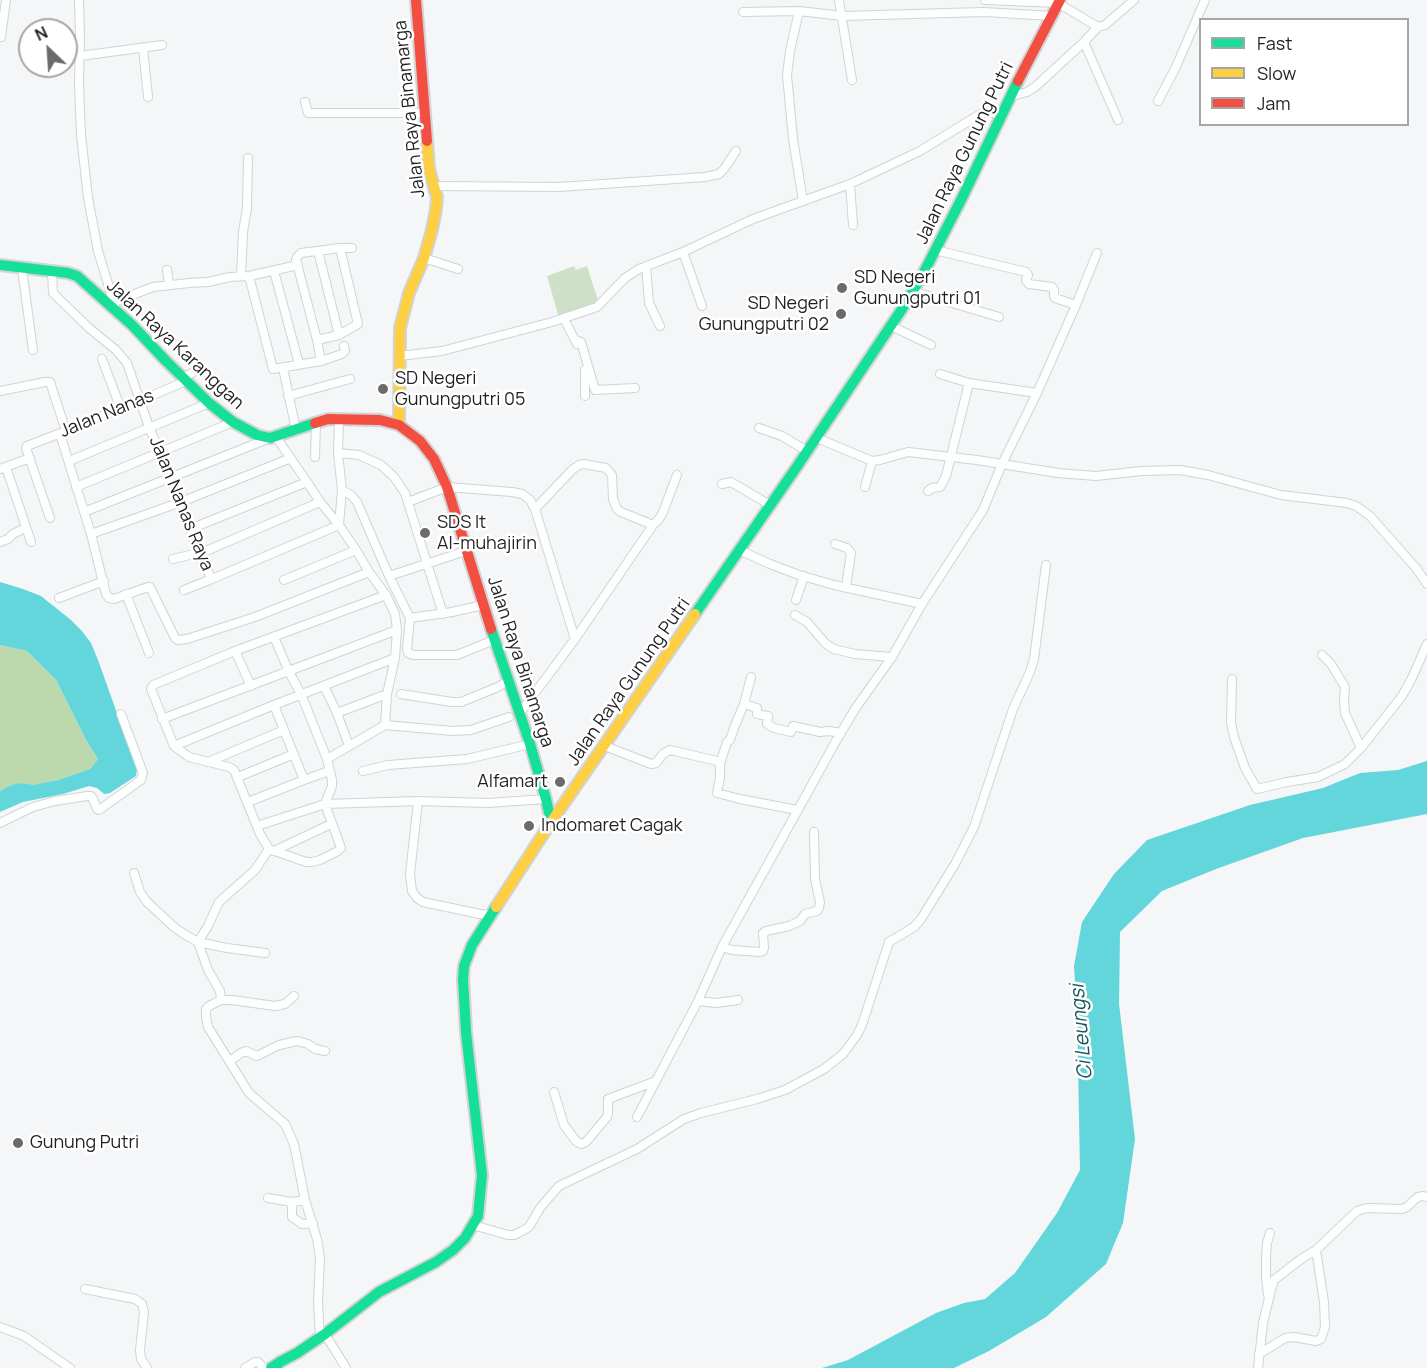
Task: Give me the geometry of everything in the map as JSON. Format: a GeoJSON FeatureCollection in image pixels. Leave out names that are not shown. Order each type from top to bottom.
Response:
{"type":"FeatureCollection","features":[{"type":"Feature","properties":{"kind":"main road","name":"Jalan Raya Binamarga"},"geometry":{"type":"LineString","coordinates":[[416,0],[429,169],[437,197],[432,230],[424,258],[403,311],[400,328],[399,425],[411,433],[428,451],[447,488],[494,640],[509,680],[515,715],[530,744],[551,822]]}},
{"type":"Feature","properties":{"kind":"main road","name":"Jalan Raya Gunung Putri"},"geometry":{"type":"LineString","coordinates":[[278,1366],[379,1292],[436,1262],[453,1250],[465,1238],[473,1225],[478,1216],[482,1174],[466,1032],[463,979],[468,955],[475,939],[551,822],[817,438],[891,326],[962,198],[1059,1]]}},
{"type":"Feature","properties":{"kind":"main road","name":"Jalan Raya Karanggan"},"geometry":{"type":"LineString","coordinates":[[0,265],[77,276],[104,301],[115,306],[184,380],[209,403],[233,422],[256,435],[273,438]]}},
{"type":"Feature","properties":{"kind":"main road"},"geometry":{"type":"LineString","coordinates":[[273,438],[328,419],[372,420],[399,425]]}},
{"type":"Feature","properties":{"kind":"street"},"geometry":{"type":"LineString","coordinates":[[1,37],[6,0]]}},
{"type":"Feature","properties":{"kind":"street"},"geometry":{"type":"LineString","coordinates":[[79,0],[81,135],[88,198],[98,251],[115,306],[153,287],[208,282],[298,266]]}},
{"type":"Feature","properties":{"kind":"street"},"geometry":{"type":"LineString","coordinates":[[839,0],[852,80]]}},
{"type":"Feature","properties":{"kind":"street"},"geometry":{"type":"LineString","coordinates":[[984,12],[985,0],[1059,1],[1098,27]]}},
{"type":"Feature","properties":{"kind":"street"},"geometry":{"type":"LineString","coordinates":[[1012,96],[1035,87],[1098,27],[1104,25],[1134,0]]}},
{"type":"Feature","properties":{"kind":"street"},"geometry":{"type":"LineString","coordinates":[[1158,102],[1205,0]]}},
{"type":"Feature","properties":{"kind":"street"},"geometry":{"type":"LineString","coordinates":[[799,11],[790,51],[788,75],[793,140],[803,201]]}},
{"type":"Feature","properties":{"kind":"street"},"geometry":{"type":"LineString","coordinates":[[743,12],[799,11],[842,16],[984,12],[1052,16]]}},
{"type":"Feature","properties":{"kind":"street"},"geometry":{"type":"LineString","coordinates":[[1084,42],[1118,120]]}},
{"type":"Feature","properties":{"kind":"street"},"geometry":{"type":"LineString","coordinates":[[80,55],[162,45]]}},
{"type":"Feature","properties":{"kind":"street"},"geometry":{"type":"LineString","coordinates":[[143,48],[148,98]]}},
{"type":"Feature","properties":{"kind":"street"},"geometry":{"type":"LineString","coordinates":[[305,102],[308,113],[425,113]]}},
{"type":"Feature","properties":{"kind":"street"},"geometry":{"type":"LineString","coordinates":[[399,356],[442,351],[597,308],[631,273],[683,252],[753,219],[850,184],[920,151],[982,113],[1001,115]]}},
{"type":"Feature","properties":{"kind":"street"},"geometry":{"type":"LineString","coordinates":[[434,186],[559,187],[705,177],[719,174],[736,151]]}},
{"type":"Feature","properties":{"kind":"street"},"geometry":{"type":"LineString","coordinates":[[248,158],[247,208],[243,232],[245,276],[273,369],[342,354],[345,351],[344,346]]}},
{"type":"Feature","properties":{"kind":"street"},"geometry":{"type":"LineString","coordinates":[[850,184],[853,225]]}},
{"type":"Feature","properties":{"kind":"street"},"geometry":{"type":"LineString","coordinates":[[317,340],[339,335],[358,324],[340,248]]}},
{"type":"Feature","properties":{"kind":"street"},"geometry":{"type":"LineString","coordinates":[[321,360],[296,260],[301,253],[352,248]]}},
{"type":"Feature","properties":{"kind":"street"},"geometry":{"type":"LineString","coordinates":[[935,250],[1026,272],[1028,275],[1026,280],[1029,284],[1052,287],[1055,298],[1077,305]]}},
{"type":"Feature","properties":{"kind":"street"},"geometry":{"type":"LineString","coordinates":[[318,251],[339,335]]}},
{"type":"Feature","properties":{"kind":"street"},"geometry":{"type":"LineString","coordinates":[[683,252],[702,306]]}},
{"type":"Feature","properties":{"kind":"street"},"geometry":{"type":"LineString","coordinates":[[637,1117],[698,1001],[722,947],[840,733],[892,657],[922,604],[983,510],[1002,464],[1077,305],[1097,253]]}},
{"type":"Feature","properties":{"kind":"street"},"geometry":{"type":"LineString","coordinates":[[424,258],[458,269]]}},
{"type":"Feature","properties":{"kind":"street"},"geometry":{"type":"LineString","coordinates":[[646,266],[650,303],[660,326]]}},
{"type":"Feature","properties":{"kind":"street"},"geometry":{"type":"LineString","coordinates":[[22,269],[33,350]]}},
{"type":"Feature","properties":{"kind":"street"},"geometry":{"type":"LineString","coordinates":[[166,270],[169,285]]}},
{"type":"Feature","properties":{"kind":"street"},"geometry":{"type":"LineString","coordinates":[[274,271],[299,364]]}},
{"type":"Feature","properties":{"kind":"street","name":"Jalan Nanas Raya"},"geometry":{"type":"LineString","coordinates":[[52,272],[53,293],[89,328],[116,350],[127,363],[149,427],[181,502],[198,554],[212,579],[339,525]]}},
{"type":"Feature","properties":{"kind":"street"},"geometry":{"type":"LineString","coordinates":[[912,291],[999,317]]}},
{"type":"Feature","properties":{"kind":"street"},"geometry":{"type":"LineString","coordinates":[[564,318],[583,358],[586,373],[585,396]]}},
{"type":"Feature","properties":{"kind":"street"},"geometry":{"type":"LineString","coordinates":[[891,326],[931,345]]}},
{"type":"Feature","properties":{"kind":"street"},"geometry":{"type":"LineString","coordinates":[[575,340],[581,342],[595,390],[635,388]]}},
{"type":"Feature","properties":{"kind":"street"},"geometry":{"type":"LineString","coordinates":[[102,359],[121,410]]}},
{"type":"Feature","properties":{"kind":"street"},"geometry":{"type":"LineString","coordinates":[[283,368],[296,430]]}},
{"type":"Feature","properties":{"kind":"street","name":"Jalan Nanas"},"geometry":{"type":"LineString","coordinates":[[30,458],[27,446],[121,410],[184,380],[200,369]]}},
{"type":"Feature","properties":{"kind":"street"},"geometry":{"type":"LineString","coordinates":[[940,374],[969,382],[1037,393]]}},
{"type":"Feature","properties":{"kind":"street"},"geometry":{"type":"LineString","coordinates":[[288,396],[350,380]]}},
{"type":"Feature","properties":{"kind":"street"},"geometry":{"type":"LineString","coordinates":[[0,391],[50,382],[69,461],[106,594],[109,598],[114,599],[148,587],[152,589],[178,640],[255,616],[369,572]]}},
{"type":"Feature","properties":{"kind":"street"},"geometry":{"type":"LineString","coordinates":[[928,491],[939,487],[946,476],[969,382]]}},
{"type":"Feature","properties":{"kind":"street"},"geometry":{"type":"LineString","coordinates":[[69,461],[209,403]]}},
{"type":"Feature","properties":{"kind":"street"},"geometry":{"type":"LineString","coordinates":[[339,418],[338,453],[342,490],[339,525]]}},
{"type":"Feature","properties":{"kind":"street"},"geometry":{"type":"LineString","coordinates":[[76,487],[233,422]]}},
{"type":"Feature","properties":{"kind":"street"},"geometry":{"type":"LineString","coordinates":[[315,457],[316,423]]}},
{"type":"Feature","properties":{"kind":"street"},"geometry":{"type":"LineString","coordinates":[[759,428],[782,436],[807,451]]}},
{"type":"Feature","properties":{"kind":"street"},"geometry":{"type":"LineString","coordinates":[[84,512],[273,438],[291,458],[320,502],[339,525],[386,595],[395,614],[397,630],[395,658],[387,694],[386,725]]}},
{"type":"Feature","properties":{"kind":"street"},"geometry":{"type":"LineString","coordinates":[[817,438],[872,461],[908,452],[1058,473],[1096,476],[1180,470],[1208,475],[1281,495],[1347,503],[1356,506],[1370,516],[1416,568],[1427,584]]}},
{"type":"Feature","properties":{"kind":"street"},"geometry":{"type":"LineString","coordinates":[[338,453],[359,455],[381,465],[394,477],[405,493],[443,614]]}},
{"type":"Feature","properties":{"kind":"street"},"geometry":{"type":"LineString","coordinates":[[31,542],[3,468],[30,458],[50,518]]}},
{"type":"Feature","properties":{"kind":"street"},"geometry":{"type":"LineString","coordinates":[[91,534],[181,502],[291,458]]}},
{"type":"Feature","properties":{"kind":"street"},"geometry":{"type":"LineString","coordinates":[[865,487],[872,461]]}},
{"type":"Feature","properties":{"kind":"street"},"geometry":{"type":"LineString","coordinates":[[535,509],[572,470],[584,464],[606,468],[612,475],[613,499],[617,509],[653,525]]}},
{"type":"Feature","properties":{"kind":"street"},"geometry":{"type":"LineString","coordinates":[[327,759],[386,725],[452,731],[471,730],[515,715],[575,639],[663,512],[677,475]]}},
{"type":"Feature","properties":{"kind":"street"},"geometry":{"type":"LineString","coordinates":[[190,530],[307,482]]}},
{"type":"Feature","properties":{"kind":"street"},"geometry":{"type":"LineString","coordinates":[[722,484],[731,482],[770,505]]}},
{"type":"Feature","properties":{"kind":"street"},"geometry":{"type":"LineString","coordinates":[[408,502],[447,488],[512,492],[522,494],[530,500],[535,509],[575,639]]}},
{"type":"Feature","properties":{"kind":"street"},"geometry":{"type":"LineString","coordinates":[[342,490],[357,502],[388,576],[410,618],[408,653],[457,655],[494,640]]}},
{"type":"Feature","properties":{"kind":"street"},"geometry":{"type":"LineString","coordinates":[[173,560],[198,554],[320,502]]}},
{"type":"Feature","properties":{"kind":"street"},"geometry":{"type":"LineString","coordinates":[[0,542],[25,528]]}},
{"type":"Feature","properties":{"kind":"street"},"geometry":{"type":"LineString","coordinates":[[835,544],[848,548],[851,553],[846,587]]}},
{"type":"Feature","properties":{"kind":"street"},"geometry":{"type":"LineString","coordinates":[[284,580],[356,550]]}},
{"type":"Feature","properties":{"kind":"street"},"geometry":{"type":"LineString","coordinates":[[739,550],[804,576],[922,604]]}},
{"type":"Feature","properties":{"kind":"street"},"geometry":{"type":"LineString","coordinates":[[388,576],[466,551]]}},
{"type":"Feature","properties":{"kind":"street"},"geometry":{"type":"LineString","coordinates":[[473,1225],[508,1235],[522,1231],[529,1227],[540,1208],[559,1186],[637,1149],[684,1119],[757,1100],[784,1090],[824,1069],[843,1054],[862,1025],[889,942],[915,927],[921,919],[955,864],[974,827],[1013,709],[1034,659],[1046,565]]}},
{"type":"Feature","properties":{"kind":"street"},"geometry":{"type":"LineString","coordinates":[[796,600],[804,576]]}},
{"type":"Feature","properties":{"kind":"street"},"geometry":{"type":"LineString","coordinates":[[184,590],[212,579]]}},
{"type":"Feature","properties":{"kind":"street"},"geometry":{"type":"LineString","coordinates":[[59,598],[104,581]]}},
{"type":"Feature","properties":{"kind":"street"},"geometry":{"type":"LineString","coordinates":[[126,594],[149,653]]}},
{"type":"Feature","properties":{"kind":"street"},"geometry":{"type":"LineString","coordinates":[[274,637],[301,694],[327,759],[332,780],[325,804],[341,848],[329,856],[312,862],[272,850],[257,826],[238,777],[232,768],[189,757],[174,746],[151,689],[235,651],[386,595]]}},
{"type":"Feature","properties":{"kind":"street"},"geometry":{"type":"LineString","coordinates":[[410,618],[443,614],[483,605]]}},
{"type":"Feature","properties":{"kind":"street"},"geometry":{"type":"LineString","coordinates":[[795,615],[807,622],[826,644],[834,649],[855,654],[892,657]]}},
{"type":"Feature","properties":{"kind":"street"},"geometry":{"type":"LineString","coordinates":[[162,719],[397,630]]}},
{"type":"Feature","properties":{"kind":"street"},"geometry":{"type":"LineString","coordinates":[[1232,679],[1231,723],[1234,737],[1245,768],[1257,789],[1318,777],[1345,764],[1361,748],[1402,695],[1427,644]]}},
{"type":"Feature","properties":{"kind":"street"},"geometry":{"type":"LineString","coordinates":[[235,651],[251,686]]}},
{"type":"Feature","properties":{"kind":"street"},"geometry":{"type":"LineString","coordinates":[[1322,655],[1331,664],[1345,687],[1345,713],[1361,748]]}},
{"type":"Feature","properties":{"kind":"street"},"geometry":{"type":"LineString","coordinates":[[174,746],[395,658]]}},
{"type":"Feature","properties":{"kind":"street"},"geometry":{"type":"LineString","coordinates":[[751,677],[744,704],[720,764],[717,793],[797,810]]}},
{"type":"Feature","properties":{"kind":"street"},"geometry":{"type":"LineString","coordinates":[[401,694],[461,702],[509,680]]}},
{"type":"Feature","properties":{"kind":"street"},"geometry":{"type":"LineString","coordinates":[[324,686],[349,746]]}},
{"type":"Feature","properties":{"kind":"street"},"geometry":{"type":"LineString","coordinates":[[337,713],[387,694]]}},
{"type":"Feature","properties":{"kind":"street"},"geometry":{"type":"LineString","coordinates":[[744,704],[757,708],[757,714],[768,716],[767,724],[774,728],[791,732],[793,726],[797,726],[811,731],[840,733]]}},
{"type":"Feature","properties":{"kind":"street"},"geometry":{"type":"LineString","coordinates":[[274,705],[304,780]]}},
{"type":"Feature","properties":{"kind":"street"},"geometry":{"type":"LineString","coordinates":[[0,823],[33,807],[87,796],[91,796],[99,810],[141,780],[144,773],[121,714]]}},
{"type":"Feature","properties":{"kind":"street"},"geometry":{"type":"LineString","coordinates":[[208,762],[284,730]]}},
{"type":"Feature","properties":{"kind":"street"},"geometry":{"type":"LineString","coordinates":[[363,771],[387,765],[467,759],[530,744]]}},
{"type":"Feature","properties":{"kind":"street"},"geometry":{"type":"LineString","coordinates":[[605,746],[651,764],[656,763],[663,754],[670,750],[717,761],[720,764]]}},
{"type":"Feature","properties":{"kind":"street"},"geometry":{"type":"LineString","coordinates":[[238,777],[294,754]]}},
{"type":"Feature","properties":{"kind":"street"},"geometry":{"type":"LineString","coordinates":[[248,802],[329,771]]}},
{"type":"Feature","properties":{"kind":"street"},"geometry":{"type":"LineString","coordinates":[[257,826],[325,804],[418,801],[488,803],[546,799]]}},
{"type":"Feature","properties":{"kind":"street"},"geometry":{"type":"LineString","coordinates":[[418,801],[410,874],[412,891],[423,902],[492,915]]}},
{"type":"Feature","properties":{"kind":"street"},"geometry":{"type":"LineString","coordinates":[[198,942],[219,902],[255,870],[272,850],[331,824]]}},
{"type":"Feature","properties":{"kind":"street"},"geometry":{"type":"LineString","coordinates":[[722,947],[732,950],[763,951],[763,933],[789,926],[800,921],[805,914],[817,911],[819,902],[815,879],[814,832]]}},
{"type":"Feature","properties":{"kind":"street"},"geometry":{"type":"LineString","coordinates":[[134,873],[140,892],[153,908],[174,927],[198,942],[265,953]]}},
{"type":"Feature","properties":{"kind":"street"},"geometry":{"type":"LineString","coordinates":[[198,942],[208,970],[220,991],[221,1000]]}},
{"type":"Feature","properties":{"kind":"street"},"geometry":{"type":"LineString","coordinates":[[294,996],[285,1004],[275,1006],[221,1000],[206,1009],[206,1017],[208,1028],[249,1093],[285,1124],[288,1130],[296,1151],[305,1200],[317,1239],[320,1258],[318,1303],[323,1335],[346,1368]]}},
{"type":"Feature","properties":{"kind":"street"},"geometry":{"type":"LineString","coordinates":[[698,1001],[716,1003],[738,1000]]}},
{"type":"Feature","properties":{"kind":"street"},"geometry":{"type":"LineString","coordinates":[[230,1061],[241,1053],[246,1052],[257,1056],[279,1045],[297,1041],[324,1051]]}},
{"type":"Feature","properties":{"kind":"street"},"geometry":{"type":"LineString","coordinates":[[554,1092],[564,1125],[581,1144],[586,1142],[607,1117],[609,1098],[656,1081]]}},
{"type":"Feature","properties":{"kind":"street"},"geometry":{"type":"LineString","coordinates":[[1258,1368],[1263,1323],[1274,1280],[1316,1250],[1360,1209],[1402,1209],[1418,1197],[1427,1197]]}},
{"type":"Feature","properties":{"kind":"street"},"geometry":{"type":"LineString","coordinates":[[268,1198],[292,1202],[305,1200]]}},
{"type":"Feature","properties":{"kind":"street"},"geometry":{"type":"LineString","coordinates":[[292,1202],[292,1217],[302,1224],[313,1223]]}},
{"type":"Feature","properties":{"kind":"street"},"geometry":{"type":"LineString","coordinates":[[1269,1299],[1266,1287],[1266,1266],[1270,1233]]}},
{"type":"Feature","properties":{"kind":"street"},"geometry":{"type":"LineString","coordinates":[[1260,1354],[1284,1338],[1294,1337],[1316,1341],[1323,1336],[1324,1302],[1316,1250]]}},
{"type":"Feature","properties":{"kind":"street"},"geometry":{"type":"LineString","coordinates":[[85,1289],[135,1299],[142,1304],[144,1312],[140,1350],[141,1359],[147,1368]]}},
{"type":"Feature","properties":{"kind":"street"},"geometry":{"type":"LineString","coordinates":[[0,1327],[24,1336],[70,1368]]}},
{"type":"Feature","properties":{"kind":"street"},"geometry":{"type":"LineString","coordinates":[[245,1368],[255,1362],[264,1368]]}},
{"type":"Feature","properties":{"kind":"green space"},"geometry":{"type":"Polygon","coordinates":[[[574,266],[576,270],[587,266],[599,303],[559,318],[547,276],[574,266]]]}},
{"type":"Feature","properties":{"kind":"green space"},"geometry":{"type":"Polygon","coordinates":[[[0,645],[27,651],[56,680],[98,759],[90,769],[34,786],[18,783],[0,791],[0,645]]]}},
{"type":"Feature","properties":{"kind":"water"},"geometry":{"type":"Polygon","coordinates":[[[0,582],[41,596],[71,620],[91,643],[137,769],[136,776],[110,793],[104,794],[97,788],[89,786],[23,802],[0,812],[0,791],[9,786],[18,783],[34,785],[58,780],[90,769],[98,759],[56,680],[27,651],[0,645],[0,582]]]}},
{"type":"Feature","properties":{"kind":"water","name":"Ci Leungsi"},"geometry":{"type":"Polygon","coordinates":[[[1427,761],[1427,814],[1303,838],[1216,869],[1162,891],[1120,932],[1119,1004],[1135,1139],[1123,1223],[1106,1264],[1046,1317],[989,1351],[954,1368],[822,1368],[848,1360],[936,1313],[964,1303],[985,1299],[1015,1273],[1057,1213],[1080,1170],[1074,966],[1082,922],[1114,874],[1147,840],[1250,805],[1323,788],[1360,773],[1398,770],[1427,761]]]}},
{"type":"Feature","properties":{"kind":"traffic: fast"},"geometry":{"type":"LineString","coordinates":[[695,614],[902,309],[923,274],[962,198],[1018,81]]}},
{"type":"Feature","properties":{"kind":"traffic: fast"},"geometry":{"type":"LineString","coordinates":[[0,265],[77,276],[132,325],[209,403],[233,422],[257,435],[270,438],[315,423]]}},
{"type":"Feature","properties":{"kind":"traffic: fast"},"geometry":{"type":"LineString","coordinates":[[491,629],[530,744],[551,822]]}},
{"type":"Feature","properties":{"kind":"traffic: fast"},"geometry":{"type":"LineString","coordinates":[[275,1368],[280,1362],[325,1334],[379,1292],[436,1262],[453,1250],[465,1238],[478,1216],[482,1175],[466,1032],[463,979],[464,966],[472,945],[496,907]]}},
{"type":"Feature","properties":{"kind":"traffic: fast"},"geometry":{"type":"LineString","coordinates":[[271,1368],[280,1362]]}},
{"type":"Feature","properties":{"kind":"traffic: slow"},"geometry":{"type":"LineString","coordinates":[[399,425],[400,328],[409,293],[424,258],[436,209],[437,197],[429,169],[427,141]]}},
{"type":"Feature","properties":{"kind":"traffic: slow"},"geometry":{"type":"LineString","coordinates":[[496,907],[551,822],[695,614]]}},
{"type":"Feature","properties":{"kind":"traffic: jam"},"geometry":{"type":"LineString","coordinates":[[416,0],[427,141]]}},
{"type":"Feature","properties":{"kind":"traffic: jam"},"geometry":{"type":"LineString","coordinates":[[1018,81],[1060,0]]}},
{"type":"Feature","properties":{"kind":"traffic: jam"},"geometry":{"type":"LineString","coordinates":[[315,423],[328,419],[380,420],[399,425],[420,441],[434,459],[447,487],[491,629]]}},
{"type":"Feature","properties":{"kind":"place","name":"SD Negeri Gunungputri 01"},"geometry":{"type":"Point","coordinates":[842,288]}},
{"type":"Feature","properties":{"kind":"place","name":"SD Negeri Gunungputri 02"},"geometry":{"type":"Point","coordinates":[841,314]}},
{"type":"Feature","properties":{"kind":"place","name":"SD Negeri Gunungputri 05"},"geometry":{"type":"Point","coordinates":[383,389]}},
{"type":"Feature","properties":{"kind":"place","name":"SDS It Al-muhajirin"},"geometry":{"type":"Point","coordinates":[425,533]}},
{"type":"Feature","properties":{"kind":"place","name":"Alfamart"},"geometry":{"type":"Point","coordinates":[560,782]}},
{"type":"Feature","properties":{"kind":"place","name":"Indomaret Cagak"},"geometry":{"type":"Point","coordinates":[529,826]}},
{"type":"Feature","properties":{"kind":"place","name":"Gunung Putri"},"geometry":{"type":"Point","coordinates":[18,1143]}}]}
